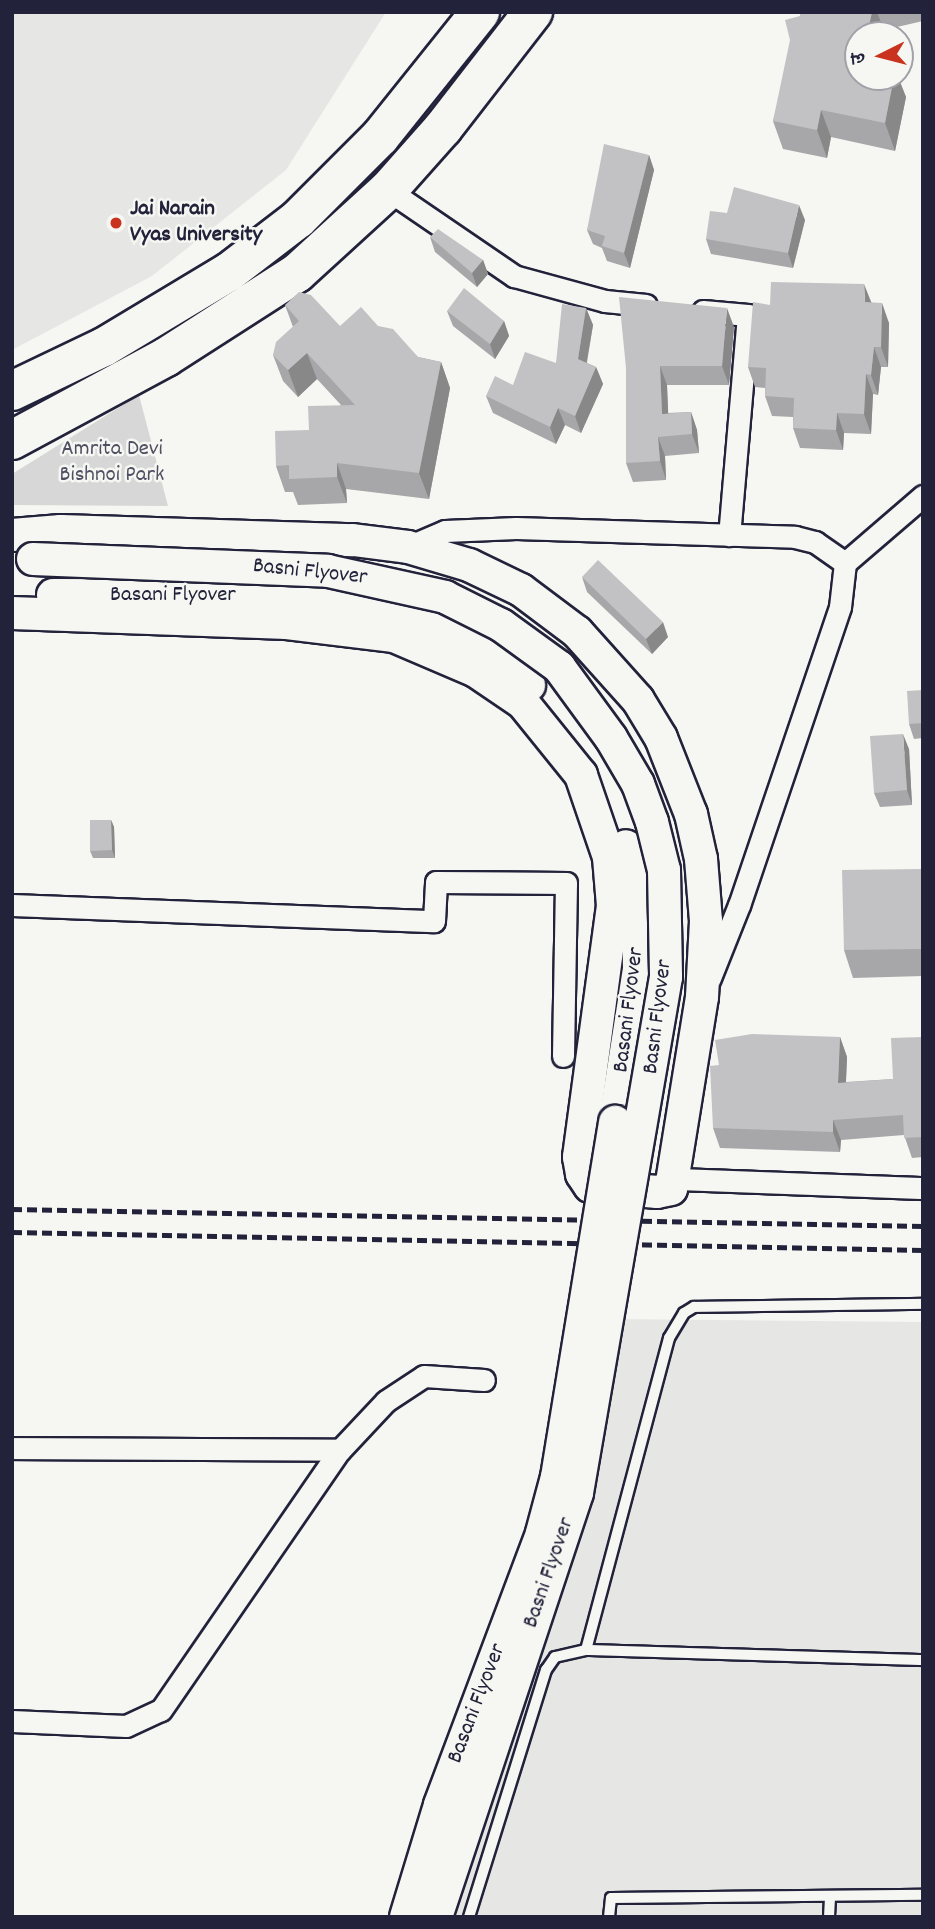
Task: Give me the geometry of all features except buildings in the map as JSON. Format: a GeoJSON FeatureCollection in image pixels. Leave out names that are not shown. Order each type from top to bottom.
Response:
{"type":"FeatureCollection","features":[{"type":"Feature","properties":{"kind":"highway"},"geometry":{"type":"LineString","coordinates":[[12,391],[104,347],[229,272],[299,219],[380,137],[480,12]]}},
{"type":"Feature","properties":{"kind":"highway"},"geometry":{"type":"LineString","coordinates":[[12,440],[237,314],[297,273],[388,190],[443,128],[533,12]]}},
{"type":"Feature","properties":{"kind":"main road"},"geometry":{"type":"LineString","coordinates":[[12,535],[61,531],[353,540],[408,547],[469,565],[521,590],[578,632],[638,700],[677,776],[701,859],[706,921],[702,997],[675,1179],[671,1189],[657,1192],[590,1186],[582,1174],[579,1157],[613,906],[609,857],[581,775],[523,703],[476,671],[394,636],[287,623],[17,601]]}},
{"type":"Feature","properties":{"kind":"main road","name":"Basni Flyover"},"geometry":{"type":"LineString","coordinates":[[22,559],[328,571],[445,597],[501,625],[559,667],[611,738],[638,784],[652,822],[664,870],[666,977],[577,1493],[436,1917]]}},
{"type":"Feature","properties":{"kind":"main road","name":"Basani Flyover"},"geometry":{"type":"LineString","coordinates":[[17,601],[291,596],[354,601],[410,616],[489,652],[564,718],[606,782],[619,819],[638,908],[639,969],[573,1396],[542,1533],[440,1805],[406,1917]]}},
{"type":"Feature","properties":{"kind":"street"},"geometry":{"type":"LineString","coordinates":[[388,190],[455,240],[514,276],[605,301],[748,315],[729,535]]}},
{"type":"Feature","properties":{"kind":"street"},"geometry":{"type":"LineString","coordinates":[[702,997],[739,905],[840,607],[845,563],[923,496]]}},
{"type":"Feature","properties":{"kind":"street"},"geometry":{"type":"LineString","coordinates":[[408,547],[445,531],[516,528],[795,537],[815,542],[845,563]]}},
{"type":"Feature","properties":{"kind":"street"},"geometry":{"type":"LineString","coordinates":[[12,905],[434,921],[436,881],[566,883],[563,1056]]}},
{"type":"Feature","properties":{"kind":"street"},"geometry":{"type":"LineString","coordinates":[[675,1179],[923,1188]]}},
{"type":"Feature","properties":{"kind":"street"},"geometry":{"type":"LineString","coordinates":[[12,1721],[126,1726],[161,1710],[340,1450],[386,1401],[424,1376],[484,1380]]}},
{"type":"Feature","properties":{"kind":"street"},"geometry":{"type":"LineString","coordinates":[[12,1448],[340,1450]]}},
{"type":"Feature","properties":{"kind":"lane"},"geometry":{"type":"LineString","coordinates":[[586,1650],[669,1338],[684,1312],[694,1307],[923,1304]]}},
{"type":"Feature","properties":{"kind":"lane"},"geometry":{"type":"LineString","coordinates":[[469,1917],[546,1670],[555,1657],[586,1650],[923,1660]]}},
{"type":"Feature","properties":{"kind":"lane"},"geometry":{"type":"LineString","coordinates":[[609,1917],[611,1898],[923,1895]]}},
{"type":"Feature","properties":{"kind":"lane"},"geometry":{"type":"LineString","coordinates":[[830,1896],[830,1917]]}},
{"type":"Feature","properties":{"kind":"shaded area","name":"Jai Narain Vyas University"},"geometry":{"type":"Polygon","coordinates":[[[12,12],[386,12],[286,170],[152,276],[12,350],[12,12]]]}},
{"type":"Feature","properties":{"kind":"shaded area"},"geometry":{"type":"Polygon","coordinates":[[[609,1319],[923,1322],[923,1917],[430,1917],[609,1319]]]}},
{"type":"Feature","properties":{"kind":"green space","name":"Amrita Devi Bishnoi Park"},"geometry":{"type":"Polygon","coordinates":[[[139,395],[168,506],[12,505],[12,474],[139,395]]]}},
{"type":"Feature","properties":{"kind":"railway"},"geometry":{"type":"LineString","coordinates":[[12,1209],[923,1226]]}},
{"type":"Feature","properties":{"kind":"railway"},"geometry":{"type":"LineString","coordinates":[[12,1232],[923,1250]]}},
{"type":"Feature","properties":{"kind":"place","name":"Jai Narain Vyas University"},"geometry":{"type":"Point","coordinates":[116,223]}}]}
